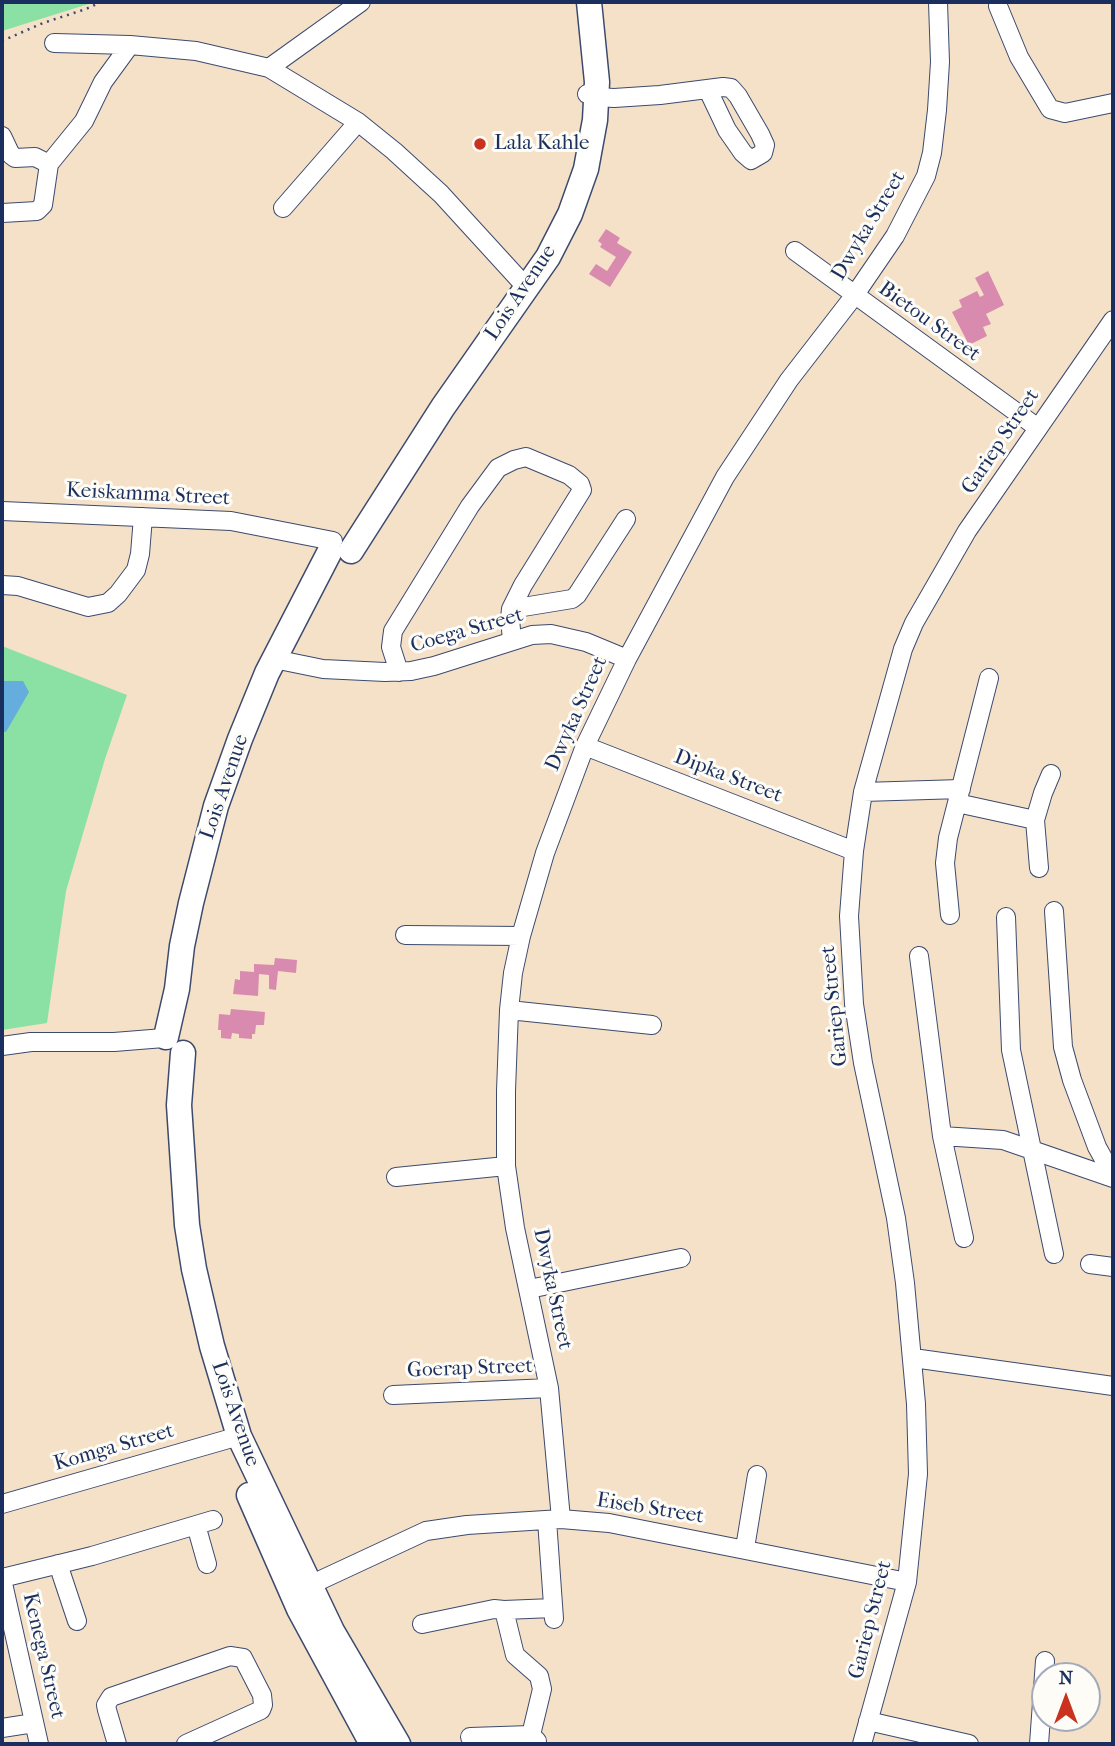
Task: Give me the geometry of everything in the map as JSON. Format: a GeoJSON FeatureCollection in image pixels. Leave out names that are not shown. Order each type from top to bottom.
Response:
{"type":"FeatureCollection","features":[{"type":"Feature","properties":{"kind":"street"},"geometry":{"type":"LineString","coordinates":[[269,68],[361,2]]}},
{"type":"Feature","properties":{"kind":"street","name":"Lois Avenue"},"geometry":{"type":"LineString","coordinates":[[376,1740],[299,1609],[286,1581],[233,1437],[194,1269],[187,1225],[179,1116],[170,1045],[188,975],[208,868],[250,739],[280,661],[309,619],[338,549],[443,407],[522,282],[548,257],[570,214],[592,144],[590,95],[580,2]]}},
{"type":"Feature","properties":{"kind":"street","name":"Lois Avenue"},"geometry":{"type":"LineString","coordinates":[[589,2],[594,33],[590,95]]}},
{"type":"Feature","properties":{"kind":"street","name":"Dwyka Street"},"geometry":{"type":"LineString","coordinates":[[554,1520],[549,1388],[515,1228],[506,1166],[509,1010],[521,936],[545,853],[585,746],[627,659],[725,477],[789,380],[854,296],[895,236],[926,176],[932,153],[937,110],[940,62],[939,2]]}},
{"type":"Feature","properties":{"kind":"street"},"geometry":{"type":"LineString","coordinates":[[998,6],[1019,57],[1050,109],[1066,113],[1113,103]]}},
{"type":"Feature","properties":{"kind":"street"},"geometry":{"type":"LineString","coordinates":[[54,43],[130,45],[196,51],[269,68],[358,122],[441,194],[522,282]]}},
{"type":"Feature","properties":{"kind":"street"},"geometry":{"type":"LineString","coordinates":[[2,213],[37,211],[43,205],[49,163],[84,121],[103,82],[130,45]]}},
{"type":"Feature","properties":{"kind":"street"},"geometry":{"type":"LineString","coordinates":[[590,95],[660,96],[708,90]]}},
{"type":"Feature","properties":{"kind":"street"},"geometry":{"type":"LineString","coordinates":[[284,208],[358,122]]}},
{"type":"Feature","properties":{"kind":"street"},"geometry":{"type":"LineString","coordinates":[[2,136],[15,158],[36,157],[49,163]]}},
{"type":"Feature","properties":{"kind":"street","name":"Bietou Street"},"geometry":{"type":"LineString","coordinates":[[795,251],[1038,428]]}},
{"type":"Feature","properties":{"kind":"street","name":"Gariep Street"},"geometry":{"type":"LineString","coordinates":[[862,1744],[907,1582],[918,1474],[913,1358],[896,1218],[863,1063],[854,1004],[849,916],[854,851],[863,792],[899,662],[914,623],[967,531],[1113,320]]}},
{"type":"Feature","properties":{"kind":"street"},"geometry":{"type":"LineString","coordinates":[[399,672],[391,647],[393,631],[470,506],[498,468],[526,457],[569,475],[580,484],[582,490],[511,609],[512,640]]}},
{"type":"Feature","properties":{"kind":"street","name":"Keiskamma Street"},"geometry":{"type":"LineString","coordinates":[[2,511],[231,521],[290,532],[301,540],[338,549]]}},
{"type":"Feature","properties":{"kind":"street"},"geometry":{"type":"LineString","coordinates":[[2,585],[18,586],[88,607],[108,603],[136,570],[141,555],[143,517]]}},
{"type":"Feature","properties":{"kind":"street"},"geometry":{"type":"LineString","coordinates":[[511,609],[572,599],[626,519]]}},
{"type":"Feature","properties":{"kind":"street","name":"Coega Street"},"geometry":{"type":"LineString","coordinates":[[280,661],[323,669],[399,672],[434,666],[532,635],[567,636],[627,659]]}},
{"type":"Feature","properties":{"kind":"street"},"geometry":{"type":"LineString","coordinates":[[950,915],[945,863],[948,838],[989,678]]}},
{"type":"Feature","properties":{"kind":"street","name":"Dipka Street"},"geometry":{"type":"LineString","coordinates":[[585,746],[854,851]]}},
{"type":"Feature","properties":{"kind":"street"},"geometry":{"type":"LineString","coordinates":[[1039,868],[1035,820],[1052,775]]}},
{"type":"Feature","properties":{"kind":"street"},"geometry":{"type":"LineString","coordinates":[[863,792],[959,796],[1035,820]]}},
{"type":"Feature","properties":{"kind":"street"},"geometry":{"type":"LineString","coordinates":[[1054,911],[1063,1047],[1087,1121],[1113,1177]]}},
{"type":"Feature","properties":{"kind":"street"},"geometry":{"type":"LineString","coordinates":[[1006,917],[1011,1050],[1054,1254]]}},
{"type":"Feature","properties":{"kind":"street"},"geometry":{"type":"LineString","coordinates":[[405,935],[521,936]]}},
{"type":"Feature","properties":{"kind":"street"},"geometry":{"type":"LineString","coordinates":[[919,956],[942,1136],[964,1238]]}},
{"type":"Feature","properties":{"kind":"street"},"geometry":{"type":"LineString","coordinates":[[509,1010],[652,1025]]}},
{"type":"Feature","properties":{"kind":"street"},"geometry":{"type":"LineString","coordinates":[[2,1045],[31,1042],[114,1042],[170,1045]]}},
{"type":"Feature","properties":{"kind":"street"},"geometry":{"type":"LineString","coordinates":[[942,1136],[1003,1140],[1113,1177]]}},
{"type":"Feature","properties":{"kind":"street"},"geometry":{"type":"LineString","coordinates":[[396,1177],[506,1166]]}},
{"type":"Feature","properties":{"kind":"street"},"geometry":{"type":"LineString","coordinates":[[529,1289],[681,1258]]}},
{"type":"Feature","properties":{"kind":"street"},"geometry":{"type":"LineString","coordinates":[[1090,1264],[1113,1268]]}},
{"type":"Feature","properties":{"kind":"street"},"geometry":{"type":"LineString","coordinates":[[913,1358],[1113,1386]]}},
{"type":"Feature","properties":{"kind":"street","name":"Goerap Street"},"geometry":{"type":"LineString","coordinates":[[393,1395],[549,1388]]}},
{"type":"Feature","properties":{"kind":"street","name":"Lois Avenue"},"geometry":{"type":"LineString","coordinates":[[233,1437],[332,1631],[376,1740]]}},
{"type":"Feature","properties":{"kind":"street","name":"Komga Street"},"geometry":{"type":"LineString","coordinates":[[2,1504],[233,1437]]}},
{"type":"Feature","properties":{"kind":"street"},"geometry":{"type":"LineString","coordinates":[[745,1548],[757,1475]]}},
{"type":"Feature","properties":{"kind":"street"},"geometry":{"type":"LineString","coordinates":[[422,1623],[494,1609],[553,1614],[554,1520]]}},
{"type":"Feature","properties":{"kind":"street","name":"Eiseb Street"},"geometry":{"type":"LineString","coordinates":[[310,1586],[426,1531],[467,1525],[554,1520],[609,1523],[907,1582]]}},
{"type":"Feature","properties":{"kind":"street"},"geometry":{"type":"LineString","coordinates":[[2,1578],[205,1522],[207,1564]]}},
{"type":"Feature","properties":{"kind":"street"},"geometry":{"type":"LineString","coordinates":[[58,1564],[76,1621]]}},
{"type":"Feature","properties":{"kind":"street","name":"Kenega Street"},"geometry":{"type":"LineString","coordinates":[[2,1578],[39,1744]]}},
{"type":"Feature","properties":{"kind":"street"},"geometry":{"type":"LineString","coordinates":[[286,1581],[310,1586],[299,1609]]}},
{"type":"Feature","properties":{"kind":"street"},"geometry":{"type":"LineString","coordinates":[[470,1737],[535,1740],[542,1689],[538,1676],[516,1655],[504,1610]]}},
{"type":"Feature","properties":{"kind":"street"},"geometry":{"type":"LineString","coordinates":[[117,1744],[106,1705],[111,1697],[230,1656],[243,1658],[262,1695],[261,1710],[186,1744]]}},
{"type":"Feature","properties":{"kind":"street"},"geometry":{"type":"LineString","coordinates":[[1039,1744],[1045,1661]]}},
{"type":"Feature","properties":{"kind":"street"},"geometry":{"type":"LineString","coordinates":[[868,1721],[969,1744]]}},
{"type":"Feature","properties":{"kind":"street"},"geometry":{"type":"LineString","coordinates":[[2,1728],[34,1723]]}},
{"type":"Feature","properties":{"kind":"path"},"geometry":{"type":"LineString","coordinates":[[2,41],[101,2]]}},
{"type":"Feature","properties":{"kind":"green space"},"geometry":{"type":"Polygon","coordinates":[[[2,2],[95,2],[2,31],[2,2]]]}},
{"type":"Feature","properties":{"kind":"green space"},"geometry":{"type":"Polygon","coordinates":[[[2,646],[127,695],[66,891],[47,1023],[2,1030],[2,646]]]}},
{"type":"Feature","properties":{"kind":"water"},"geometry":{"type":"Polygon","coordinates":[[[2,681],[23,681],[29,692],[6,732],[2,731],[2,681]]]}},
{"type":"Feature","properties":{"kind":"building"},"geometry":{"type":"Polygon","coordinates":[[[606,229],[620,238],[617,243],[632,252],[610,287],[589,274],[596,264],[607,271],[616,257],[600,247],[602,244],[598,241],[606,229]]]}},
{"type":"Feature","properties":{"kind":"building"},"geometry":{"type":"Polygon","coordinates":[[[988,271],[1004,305],[986,314],[991,324],[983,327],[987,336],[969,345],[952,312],[962,307],[959,300],[977,291],[980,297],[984,295],[975,278],[988,271]]]}},
{"type":"Feature","properties":{"kind":"building"},"geometry":{"type":"Polygon","coordinates":[[[275,958],[297,960],[296,973],[278,971],[276,990],[269,989],[269,975],[259,974],[258,996],[233,994],[235,979],[240,980],[240,971],[254,972],[254,964],[274,965],[275,958]]]}},
{"type":"Feature","properties":{"kind":"building"},"geometry":{"type":"Polygon","coordinates":[[[231,1009],[265,1012],[264,1025],[256,1025],[252,1039],[239,1038],[239,1034],[232,1033],[231,1039],[221,1038],[221,1030],[218,1030],[219,1014],[230,1015],[231,1009]]]}},
{"type":"Feature","properties":{"kind":"place","name":"Lala Kahle"},"geometry":{"type":"Point","coordinates":[480,144]}}]}
